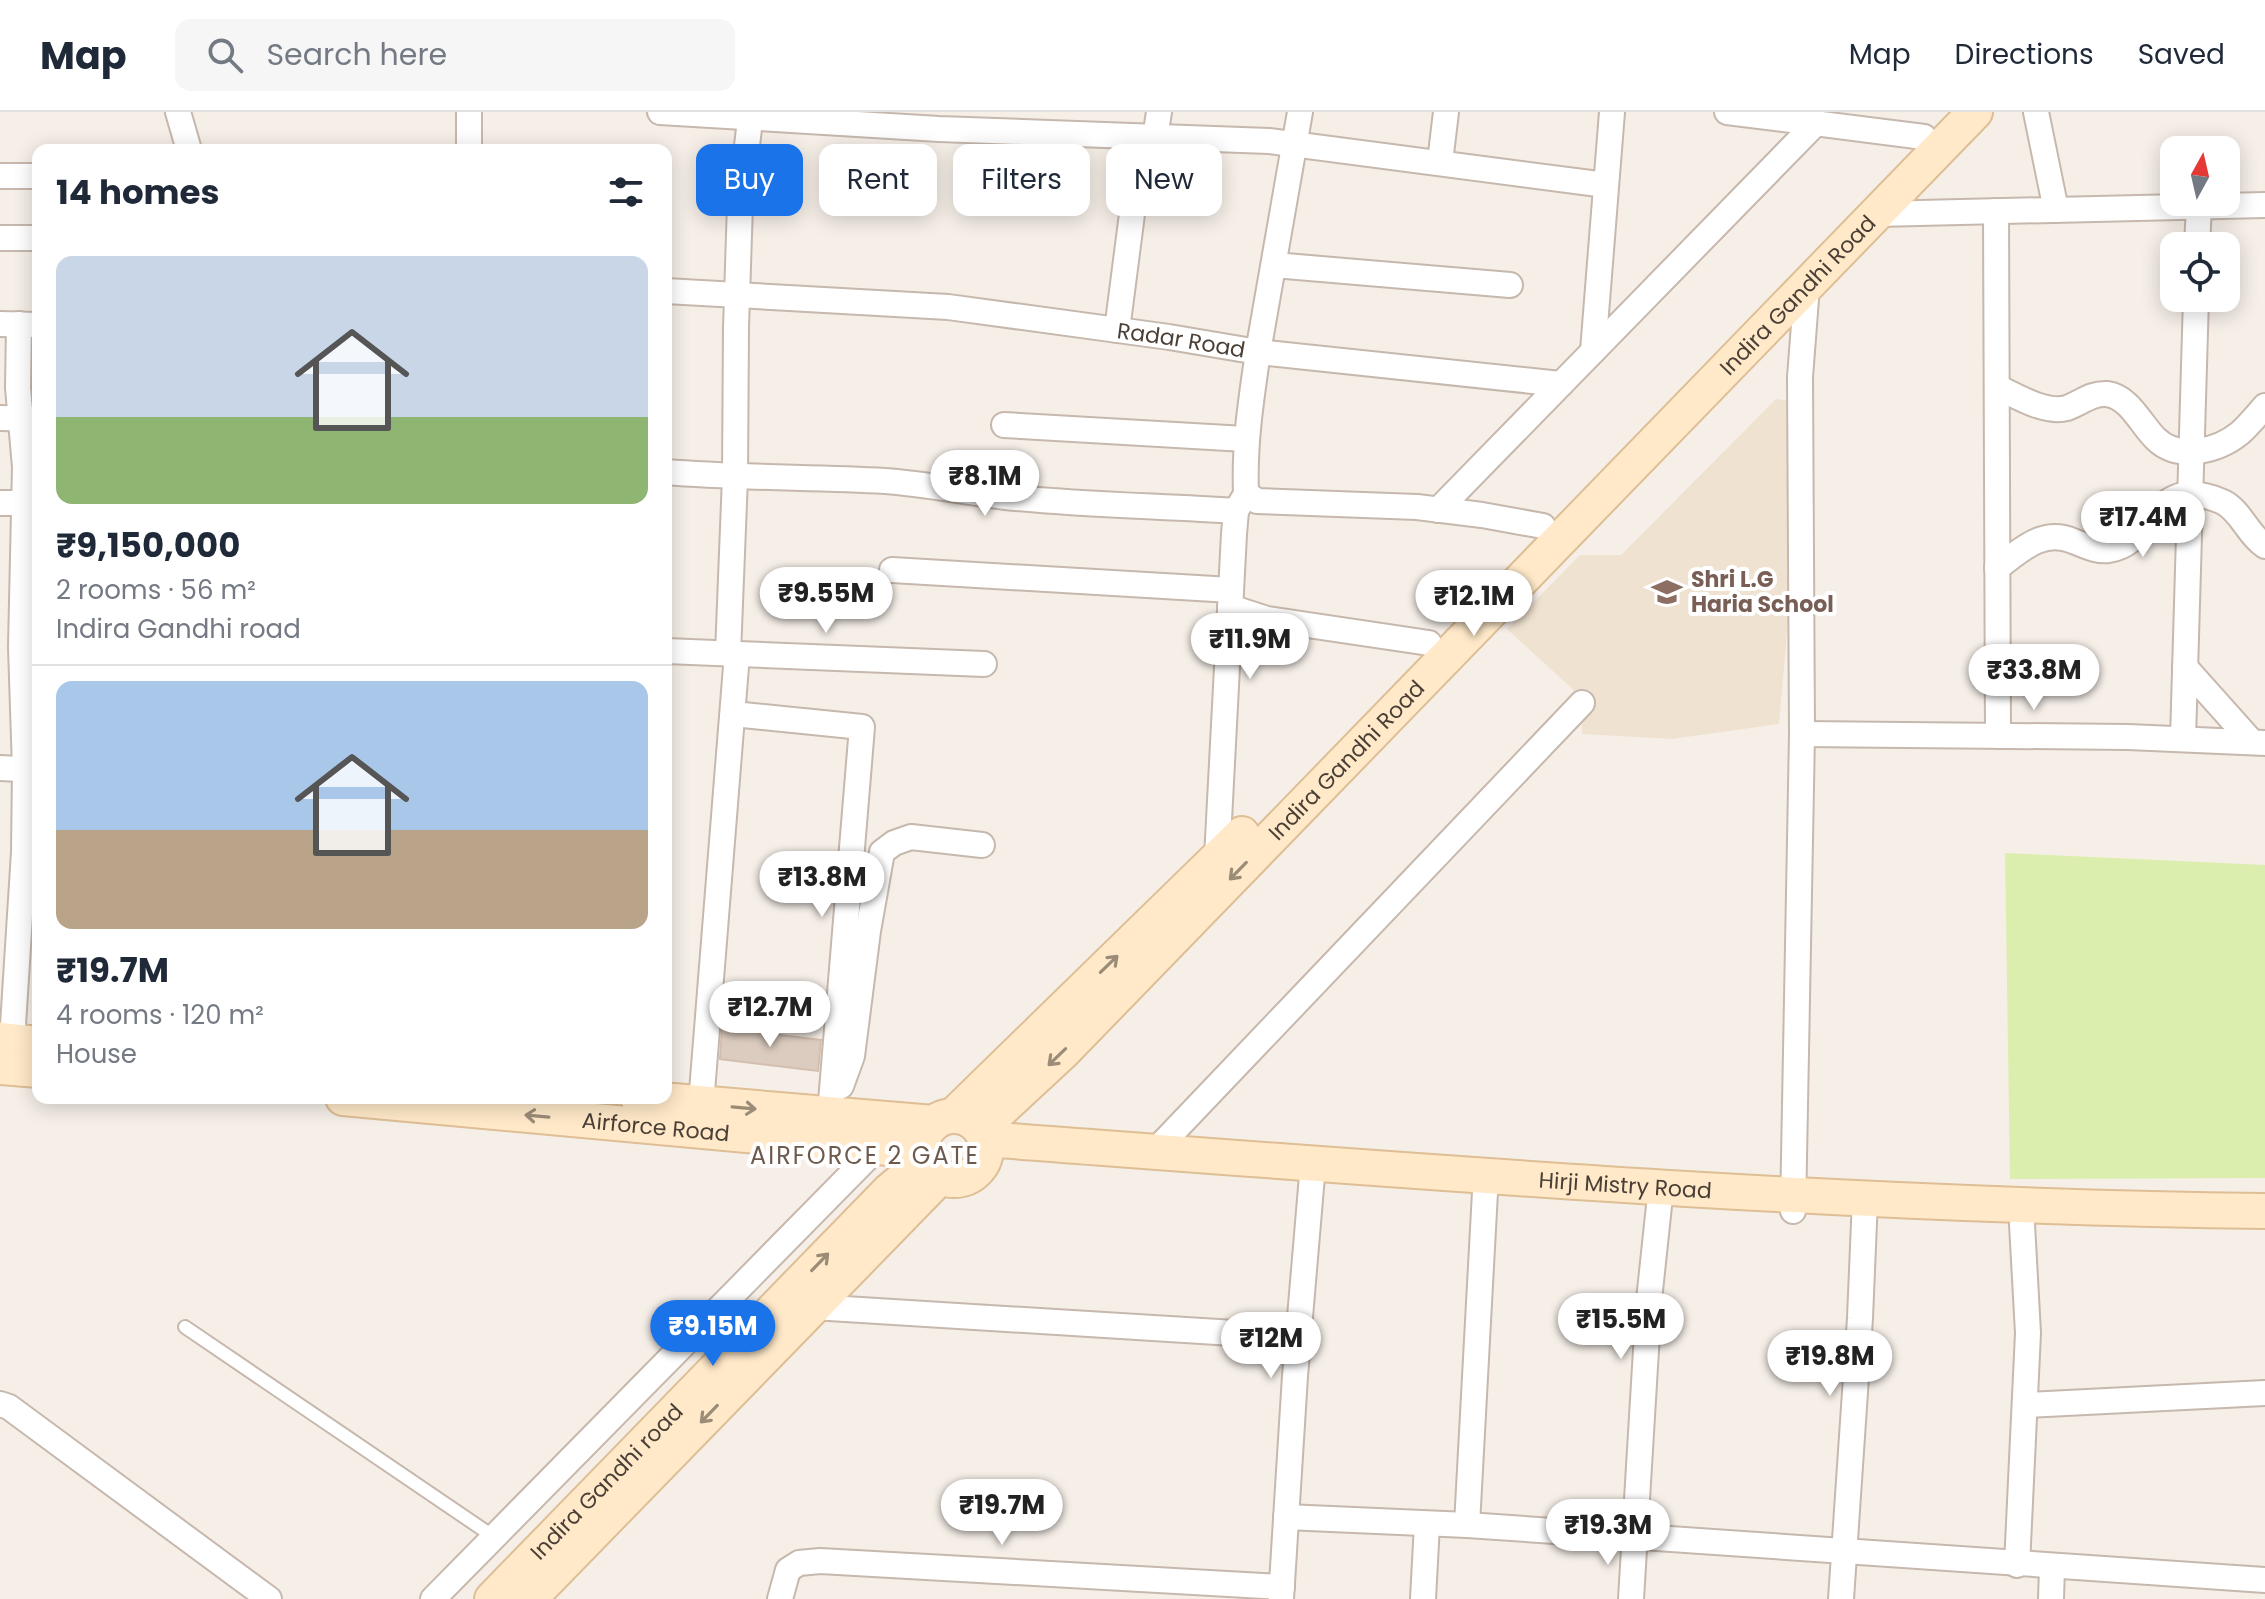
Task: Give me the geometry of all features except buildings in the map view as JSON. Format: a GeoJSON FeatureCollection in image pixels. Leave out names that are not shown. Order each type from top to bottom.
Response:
{"type":"FeatureCollection","features":[{"type":"Feature","properties":{"kind":"main road","name":"Indira Gandhi Road"},"geometry":{"type":"LineString","coordinates":[[1862,214],[1947,112]]}},
{"type":"Feature","properties":{"kind":"main road","name":"Indira Gandhi Road"},"geometry":{"type":"LineString","coordinates":[[952,1144],[1064,1051],[1862,214],[1975,112]]}},
{"type":"Feature","properties":{"kind":"main road","name":"Indira Gandhi Road"},"geometry":{"type":"LineString","coordinates":[[952,1144],[1217,858],[1543,526],[1799,279]]}},
{"type":"Feature","properties":{"kind":"main road"},"geometry":{"type":"LineString","coordinates":[[12,1048],[32,1065]]}},
{"type":"Feature","properties":{"kind":"main road","name":"Airforce Road"},"geometry":{"type":"LineString","coordinates":[[672,1101],[830,1114],[952,1144]]}},
{"type":"Feature","properties":{"kind":"main road","name":"Airforce Road"},"geometry":{"type":"LineString","coordinates":[[409,1104],[878,1147],[952,1144]]}},
{"type":"Feature","properties":{"kind":"main road","name":"Hirji Mistry Road"},"geometry":{"type":"LineString","coordinates":[[952,1144],[1154,1152],[1485,1192],[1660,1195]]}},
{"type":"Feature","properties":{"kind":"main road","name":"Hirji Mistry Road"},"geometry":{"type":"LineString","coordinates":[[952,1144],[1312,1173],[1865,1208],[2022,1224],[2265,1229]]}},
{"type":"Feature","properties":{"kind":"main road","name":"Indira Gandhi road"},"geometry":{"type":"LineString","coordinates":[[529,1599],[813,1307],[952,1144]]}},
{"type":"Feature","properties":{"kind":"main road","name":"Indira Gandhi road"},"geometry":{"type":"LineString","coordinates":[[492,1599],[889,1191],[952,1144]]}},
{"type":"Feature","properties":{"kind":"main road","name":"Hirji Mistry Road"},"geometry":{"type":"LineString","coordinates":[[1865,1208],[2265,1211]]}},
{"type":"Feature","properties":{"kind":"street"},"geometry":{"type":"LineString","coordinates":[[178,112],[187,144]]}},
{"type":"Feature","properties":{"kind":"street"},"geometry":{"type":"LineString","coordinates":[[469,112],[469,144]]}},
{"type":"Feature","properties":{"kind":"street"},"geometry":{"type":"LineString","coordinates":[[660,112],[1014,122],[1149,138],[1295,144],[1606,185]]}},
{"type":"Feature","properties":{"kind":"street"},"geometry":{"type":"LineString","coordinates":[[1117,330],[1149,138],[1159,112]]}},
{"type":"Feature","properties":{"kind":"street"},"geometry":{"type":"LineString","coordinates":[[1300,112],[1258,352],[1561,384]]}},
{"type":"Feature","properties":{"kind":"street"},"geometry":{"type":"LineString","coordinates":[[1440,162],[1446,112]]}},
{"type":"Feature","properties":{"kind":"street"},"geometry":{"type":"LineString","coordinates":[[1593,351],[1612,112]]}},
{"type":"Feature","properties":{"kind":"street"},"geometry":{"type":"LineString","coordinates":[[1727,112],[1924,137]]}},
{"type":"Feature","properties":{"kind":"street"},"geometry":{"type":"LineString","coordinates":[[2036,112],[2056,210]]}},
{"type":"Feature","properties":{"kind":"street"},"geometry":{"type":"LineString","coordinates":[[701,1104],[733,714],[737,294],[740,204],[750,114]]}},
{"type":"Feature","properties":{"kind":"street"},"geometry":{"type":"LineString","coordinates":[[1438,510],[1816,123]]}},
{"type":"Feature","properties":{"kind":"street"},"geometry":{"type":"LineString","coordinates":[[0,176],[32,176]]}},
{"type":"Feature","properties":{"kind":"street"},"geometry":{"type":"LineString","coordinates":[[2240,205],[2265,205]]}},
{"type":"Feature","properties":{"kind":"street"},"geometry":{"type":"LineString","coordinates":[[1862,214],[2160,207]]}},
{"type":"Feature","properties":{"kind":"street"},"geometry":{"type":"LineString","coordinates":[[1996,211],[1998,736]]}},
{"type":"Feature","properties":{"kind":"street"},"geometry":{"type":"LineString","coordinates":[[0,238],[32,238]]}},
{"type":"Feature","properties":{"kind":"street"},"geometry":{"type":"LineString","coordinates":[[1274,265],[1510,285]]}},
{"type":"Feature","properties":{"kind":"street"},"geometry":{"type":"LineString","coordinates":[[1793,1203],[1802,734],[1799,279]]}},
{"type":"Feature","properties":{"kind":"street","name":"Radar Road"},"geometry":{"type":"LineString","coordinates":[[672,291],[948,307],[1258,352],[1245,439],[1230,599],[1217,858]]}},
{"type":"Feature","properties":{"kind":"street"},"geometry":{"type":"LineString","coordinates":[[2183,739],[2196,312]]}},
{"type":"Feature","properties":{"kind":"street"},"geometry":{"type":"LineString","coordinates":[[12,1048],[30,891],[32,770],[20,679],[20,503],[25,467],[19,418],[19,324]]}},
{"type":"Feature","properties":{"kind":"street"},"geometry":{"type":"LineString","coordinates":[[1997,387],[2053,409],[2067,408],[2096,395],[2109,394],[2131,409],[2155,439],[2166,447],[2191,452],[2223,444],[2240,433],[2265,406]]}},
{"type":"Feature","properties":{"kind":"street"},"geometry":{"type":"LineString","coordinates":[[1004,425],[1245,439]]}},
{"type":"Feature","properties":{"kind":"street"},"geometry":{"type":"LineString","coordinates":[[672,472],[884,481],[937,485],[1004,497],[1099,504],[1257,501],[1438,510],[1543,526]]}},
{"type":"Feature","properties":{"kind":"street"},"geometry":{"type":"LineString","coordinates":[[1997,568],[2040,538],[2055,536],[2090,548],[2107,550],[2121,546],[2168,500],[2190,494],[2224,503],[2265,546]]}},
{"type":"Feature","properties":{"kind":"street"},"geometry":{"type":"LineString","coordinates":[[892,570],[1230,599],[1267,619],[1429,643]]}},
{"type":"Feature","properties":{"kind":"street"},"geometry":{"type":"LineString","coordinates":[[672,651],[984,664]]}},
{"type":"Feature","properties":{"kind":"street"},"geometry":{"type":"LineString","coordinates":[[2185,667],[2258,742]]}},
{"type":"Feature","properties":{"kind":"street"},"geometry":{"type":"LineString","coordinates":[[1154,1152],[1582,703]]}},
{"type":"Feature","properties":{"kind":"street"},"geometry":{"type":"LineString","coordinates":[[733,714],[862,727],[830,1114]]}},
{"type":"Feature","properties":{"kind":"street"},"geometry":{"type":"LineString","coordinates":[[1802,734],[2258,742]]}},
{"type":"Feature","properties":{"kind":"street"},"geometry":{"type":"LineString","coordinates":[[0,768],[32,770]]}},
{"type":"Feature","properties":{"kind":"street"},"geometry":{"type":"LineString","coordinates":[[830,1114],[852,1056],[882,852],[894,843],[911,837],[982,845]]}},
{"type":"Feature","properties":{"kind":"street"},"geometry":{"type":"LineString","coordinates":[[433,1599],[878,1147]]}},
{"type":"Feature","properties":{"kind":"street"},"geometry":{"type":"LineString","coordinates":[[780,1599],[788,1570],[799,1563],[820,1561],[1281,1593],[1312,1173]]}},
{"type":"Feature","properties":{"kind":"street"},"geometry":{"type":"LineString","coordinates":[[1467,1525],[1485,1192]]}},
{"type":"Feature","properties":{"kind":"street"},"geometry":{"type":"LineString","coordinates":[[1631,1599],[1649,1300],[1660,1195]]}},
{"type":"Feature","properties":{"kind":"street"},"geometry":{"type":"LineString","coordinates":[[1841,1599],[1865,1208]]}},
{"type":"Feature","properties":{"kind":"street"},"geometry":{"type":"LineString","coordinates":[[2017,1565],[2026,1405],[2027,1293],[2022,1224]]}},
{"type":"Feature","properties":{"kind":"street"},"geometry":{"type":"LineString","coordinates":[[813,1307],[1298,1337]]}},
{"type":"Feature","properties":{"kind":"street"},"geometry":{"type":"LineString","coordinates":[[2026,1405],[2265,1393]]}},
{"type":"Feature","properties":{"kind":"street"},"geometry":{"type":"LineString","coordinates":[[0,1404],[9,1407],[269,1599]]}},
{"type":"Feature","properties":{"kind":"street"},"geometry":{"type":"LineString","coordinates":[[1286,1517],[1467,1525],[2052,1568],[2265,1580]]}},
{"type":"Feature","properties":{"kind":"street"},"geometry":{"type":"LineString","coordinates":[[1423,1599],[1427,1524]]}},
{"type":"Feature","properties":{"kind":"street"},"geometry":{"type":"LineString","coordinates":[[2051,1599],[2052,1568]]}},
{"type":"Feature","properties":{"kind":"lane"},"geometry":{"type":"LineString","coordinates":[[185,1327],[494,1537]]}},
{"type":"Feature","properties":{"kind":"shaded area","name":"Shri L.G Haria School"},"geometry":{"type":"Polygon","coordinates":[[[1776,399],[1807,404],[1779,724],[1672,739],[1582,734],[1580,696],[1507,629],[1580,555],[1621,555],[1776,399]]]}},
{"type":"Feature","properties":{"kind":"green space"},"geometry":{"type":"Polygon","coordinates":[[[2005,853],[2265,865],[2265,1178],[2010,1179],[2005,853]]]}},
{"type":"Feature","properties":{"kind":"place","name":"Shri L.G Haria School"},"geometry":{"type":"Point","coordinates":[1667,592]}},
{"type":"Feature","properties":{"kind":"district","name":"AIRFORCE 2 GATE"},"geometry":{"type":"Point","coordinates":[865,1155]}}]}
